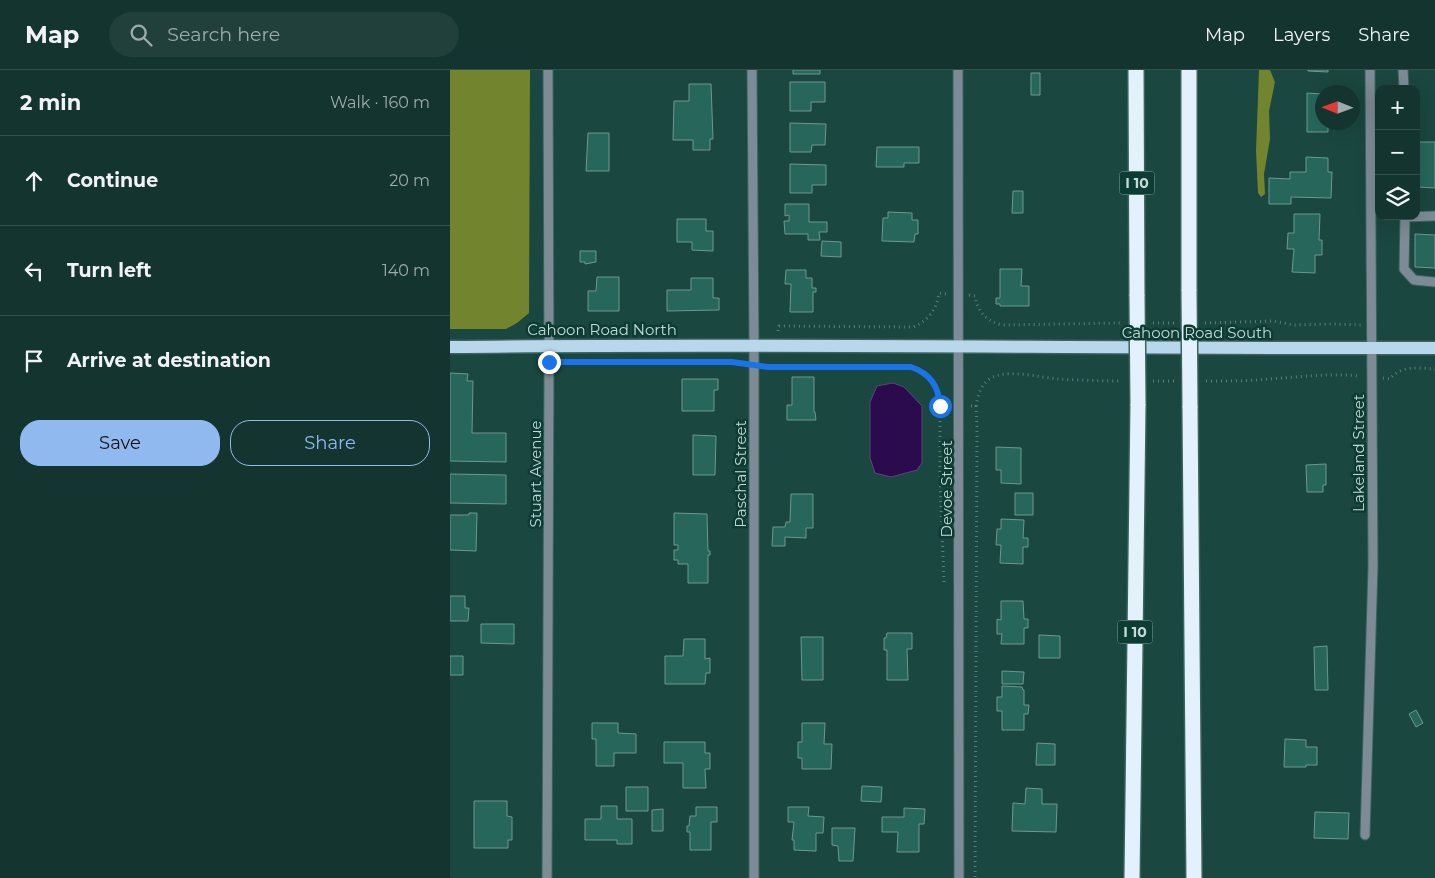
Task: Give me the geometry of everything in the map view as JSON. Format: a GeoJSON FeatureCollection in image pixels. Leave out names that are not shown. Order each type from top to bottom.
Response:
{"type":"FeatureCollection","features":[{"type":"Feature","properties":{"kind":"highway","name":"I 10"},"geometry":{"type":"LineString","coordinates":[[1132,878],[1138,404],[1136,70]]}},
{"type":"Feature","properties":{"kind":"highway"},"geometry":{"type":"LineString","coordinates":[[1189,70],[1194,878]]}},
{"type":"Feature","properties":{"kind":"main road","name":"Cahoon Road North"},"geometry":{"type":"LineString","coordinates":[[450,347],[754,345]]}},
{"type":"Feature","properties":{"kind":"main road"},"geometry":{"type":"LineString","coordinates":[[754,345],[959,347]]}},
{"type":"Feature","properties":{"kind":"main road","name":"Cahoon Road South"},"geometry":{"type":"LineString","coordinates":[[959,347],[1435,348]]}},
{"type":"Feature","properties":{"kind":"street","name":"Stuart Avenue"},"geometry":{"type":"LineString","coordinates":[[547,878],[548,70]]}},
{"type":"Feature","properties":{"kind":"street","name":"Paschal Street"},"geometry":{"type":"LineString","coordinates":[[752,70],[754,878]]}},
{"type":"Feature","properties":{"kind":"street","name":"Devoe Street"},"geometry":{"type":"LineString","coordinates":[[958,70],[959,878]]}},
{"type":"Feature","properties":{"kind":"street","name":"Lakeland Street"},"geometry":{"type":"LineString","coordinates":[[1365,836],[1372,566],[1371,326],[1375,200],[1370,70]]}},
{"type":"Feature","properties":{"kind":"street"},"geometry":{"type":"LineString","coordinates":[[1403,70],[1404,85]]}},
{"type":"Feature","properties":{"kind":"street"},"geometry":{"type":"LineString","coordinates":[[1420,216],[1435,216]]}},
{"type":"Feature","properties":{"kind":"street"},"geometry":{"type":"LineString","coordinates":[[1406,220],[1404,269],[1414,280],[1435,282]]}},
{"type":"Feature","properties":{"kind":"path"},"geometry":{"type":"LineString","coordinates":[[778,367],[779,326],[913,327],[929,316],[934,309],[939,293],[975,296],[976,304],[983,315],[989,320],[1002,325],[1124,323]]}},
{"type":"Feature","properties":{"kind":"path"},"geometry":{"type":"LineString","coordinates":[[1198,323],[1273,321],[1294,325],[1371,326]]}},
{"type":"Feature","properties":{"kind":"path"},"geometry":{"type":"LineString","coordinates":[[1152,323],[1180,323]]}},
{"type":"Feature","properties":{"kind":"path"},"geometry":{"type":"LineString","coordinates":[[667,362],[732,362],[778,367],[911,367],[921,371],[936,386],[940,398],[940,406]]}},
{"type":"Feature","properties":{"kind":"green space"},"geometry":{"type":"Polygon","coordinates":[[[450,70],[530,70],[529,313],[506,329],[450,329],[450,70]]]}},
{"type":"Feature","properties":{"kind":"green space"},"geometry":{"type":"Polygon","coordinates":[[[1259,70],[1270,70],[1275,82],[1269,111],[1270,139],[1264,174],[1265,194],[1261,197],[1258,193],[1256,151],[1259,70]]]}},
{"type":"Feature","properties":{"kind":"shaded area"},"geometry":{"type":"Polygon","coordinates":[[[893,383],[904,387],[922,406],[922,463],[917,470],[891,477],[875,473],[870,458],[870,402],[877,386],[893,383]]]}},
{"type":"Feature","properties":{"kind":"building"},"geometry":{"type":"Polygon","coordinates":[[[793,70],[820,70],[820,74],[793,74],[793,70]]]}},
{"type":"Feature","properties":{"kind":"building"},"geometry":{"type":"Polygon","coordinates":[[[1328,70],[1328,72],[1308,71],[1328,70]]]}},
{"type":"Feature","properties":{"kind":"building"},"geometry":{"type":"Polygon","coordinates":[[[1031,73],[1040,73],[1040,95],[1031,95],[1031,73]]]}},
{"type":"Feature","properties":{"kind":"building"},"geometry":{"type":"Polygon","coordinates":[[[790,82],[825,82],[825,102],[811,102],[811,111],[790,111],[790,82]]]}},
{"type":"Feature","properties":{"kind":"building"},"geometry":{"type":"Polygon","coordinates":[[[689,84],[711,84],[713,139],[710,139],[710,150],[693,150],[693,140],[673,140],[674,101],[689,101],[689,84]]]}},
{"type":"Feature","properties":{"kind":"building"},"geometry":{"type":"Polygon","coordinates":[[[1307,93],[1315,94],[1315,130],[1328,130],[1328,132],[1307,132],[1307,93]]]}},
{"type":"Feature","properties":{"kind":"building"},"geometry":{"type":"Polygon","coordinates":[[[790,123],[826,124],[825,145],[812,145],[811,152],[790,152],[790,123]]]}},
{"type":"Feature","properties":{"kind":"building"},"geometry":{"type":"Polygon","coordinates":[[[588,133],[609,133],[609,171],[586,171],[588,133]]]}},
{"type":"Feature","properties":{"kind":"building"},"geometry":{"type":"Polygon","coordinates":[[[1420,142],[1435,142],[1435,188],[1420,187],[1420,142]]]}},
{"type":"Feature","properties":{"kind":"building"},"geometry":{"type":"Polygon","coordinates":[[[877,147],[919,147],[919,163],[904,163],[904,167],[876,167],[877,147]]]}},
{"type":"Feature","properties":{"kind":"building"},"geometry":{"type":"Polygon","coordinates":[[[1306,157],[1328,158],[1328,172],[1332,172],[1331,198],[1291,197],[1291,204],[1269,204],[1269,178],[1290,179],[1290,172],[1306,172],[1306,157]]]}},
{"type":"Feature","properties":{"kind":"building"},"geometry":{"type":"Polygon","coordinates":[[[790,164],[826,165],[826,185],[812,185],[812,193],[790,193],[790,164]]]}},
{"type":"Feature","properties":{"kind":"building"},"geometry":{"type":"Polygon","coordinates":[[[1013,191],[1023,191],[1023,213],[1012,213],[1013,191]]]}},
{"type":"Feature","properties":{"kind":"building"},"geometry":{"type":"Polygon","coordinates":[[[785,204],[809,204],[809,222],[827,222],[827,232],[819,232],[820,240],[808,240],[808,234],[785,234],[784,221],[789,221],[789,215],[785,216],[785,204]]]}},
{"type":"Feature","properties":{"kind":"building"},"geometry":{"type":"Polygon","coordinates":[[[888,212],[912,213],[912,220],[918,220],[918,234],[915,234],[914,242],[882,241],[883,218],[888,218],[888,212]]]}},
{"type":"Feature","properties":{"kind":"building"},"geometry":{"type":"Polygon","coordinates":[[[1294,214],[1320,214],[1319,240],[1322,240],[1322,255],[1315,255],[1315,273],[1292,272],[1294,249],[1287,249],[1288,233],[1294,233],[1294,214]]]}},
{"type":"Feature","properties":{"kind":"building"},"geometry":{"type":"Polygon","coordinates":[[[677,219],[706,219],[706,231],[713,231],[713,251],[692,250],[692,242],[677,242],[677,219]]]}},
{"type":"Feature","properties":{"kind":"building"},"geometry":{"type":"Polygon","coordinates":[[[1415,234],[1435,235],[1435,268],[1415,267],[1415,234]]]}},
{"type":"Feature","properties":{"kind":"building"},"geometry":{"type":"Polygon","coordinates":[[[822,241],[841,242],[841,257],[821,256],[822,241]]]}},
{"type":"Feature","properties":{"kind":"building"},"geometry":{"type":"Polygon","coordinates":[[[580,251],[596,251],[596,262],[585,264],[585,262],[580,262],[580,251]]]}},
{"type":"Feature","properties":{"kind":"building"},"geometry":{"type":"Polygon","coordinates":[[[1000,269],[1022,269],[1021,286],[1029,286],[1029,306],[1000,306],[1000,304],[996,304],[996,298],[1000,298],[1000,269]]]}},
{"type":"Feature","properties":{"kind":"building"},"geometry":{"type":"Polygon","coordinates":[[[786,270],[806,270],[806,278],[812,278],[812,288],[816,288],[816,292],[813,292],[813,312],[790,312],[791,284],[785,284],[786,270]]]}},
{"type":"Feature","properties":{"kind":"building"},"geometry":{"type":"Polygon","coordinates":[[[597,277],[619,277],[619,311],[588,311],[588,291],[596,291],[597,277]]]}},
{"type":"Feature","properties":{"kind":"building"},"geometry":{"type":"Polygon","coordinates":[[[691,278],[713,278],[713,298],[719,298],[719,310],[667,311],[667,290],[691,290],[691,278]]]}},
{"type":"Feature","properties":{"kind":"building"},"geometry":{"type":"Polygon","coordinates":[[[450,373],[468,374],[467,381],[473,381],[472,433],[506,433],[506,462],[450,461],[450,373]]]}},
{"type":"Feature","properties":{"kind":"building"},"geometry":{"type":"Polygon","coordinates":[[[792,377],[814,377],[814,412],[816,420],[787,420],[787,405],[792,405],[792,377]]]}},
{"type":"Feature","properties":{"kind":"building"},"geometry":{"type":"Polygon","coordinates":[[[682,379],[718,379],[718,390],[714,390],[714,411],[682,411],[682,379]]]}},
{"type":"Feature","properties":{"kind":"building"},"geometry":{"type":"Polygon","coordinates":[[[693,435],[716,436],[715,475],[693,475],[693,435]]]}},
{"type":"Feature","properties":{"kind":"building"},"geometry":{"type":"Polygon","coordinates":[[[996,447],[1021,448],[1021,484],[1001,483],[1001,470],[996,470],[996,447]]]}},
{"type":"Feature","properties":{"kind":"building"},"geometry":{"type":"Polygon","coordinates":[[[1326,464],[1326,485],[1323,485],[1323,492],[1307,492],[1306,465],[1326,464]]]}},
{"type":"Feature","properties":{"kind":"building"},"geometry":{"type":"Polygon","coordinates":[[[450,474],[506,475],[506,504],[450,503],[450,474]]]}},
{"type":"Feature","properties":{"kind":"building"},"geometry":{"type":"Polygon","coordinates":[[[1015,493],[1033,493],[1033,515],[1015,515],[1015,493]]]}},
{"type":"Feature","properties":{"kind":"building"},"geometry":{"type":"Polygon","coordinates":[[[791,494],[813,494],[813,528],[806,528],[806,538],[785,537],[785,546],[772,546],[773,527],[785,527],[786,522],[790,522],[791,494]]]}},
{"type":"Feature","properties":{"kind":"building"},"geometry":{"type":"Polygon","coordinates":[[[469,513],[477,513],[476,551],[450,550],[450,515],[469,515],[469,513]]]}},
{"type":"Feature","properties":{"kind":"building"},"geometry":{"type":"Polygon","coordinates":[[[674,513],[707,514],[708,551],[710,551],[710,555],[708,555],[708,583],[688,583],[688,564],[678,564],[678,560],[674,560],[674,550],[678,550],[678,545],[674,545],[674,513]]]}},
{"type":"Feature","properties":{"kind":"building"},"geometry":{"type":"Polygon","coordinates":[[[1001,519],[1024,520],[1023,538],[1028,538],[1028,547],[1023,547],[1023,564],[1000,563],[1001,545],[996,545],[997,529],[1001,529],[1001,519]]]}},
{"type":"Feature","properties":{"kind":"building"},"geometry":{"type":"Polygon","coordinates":[[[450,596],[465,596],[465,608],[469,608],[468,621],[450,621],[450,596]]]}},
{"type":"Feature","properties":{"kind":"building"},"geometry":{"type":"Polygon","coordinates":[[[1001,601],[1023,601],[1024,619],[1028,619],[1028,628],[1024,628],[1024,644],[1001,644],[1002,634],[997,634],[997,619],[1001,620],[1001,601]]]}},
{"type":"Feature","properties":{"kind":"building"},"geometry":{"type":"Polygon","coordinates":[[[481,624],[514,624],[514,644],[481,643],[481,624]]]}},
{"type":"Feature","properties":{"kind":"building"},"geometry":{"type":"Polygon","coordinates":[[[887,633],[912,633],[912,649],[907,649],[908,680],[887,680],[887,650],[884,650],[884,638],[886,638],[887,633]]]}},
{"type":"Feature","properties":{"kind":"building"},"geometry":{"type":"Polygon","coordinates":[[[1039,635],[1060,636],[1060,658],[1039,658],[1039,635]]]}},
{"type":"Feature","properties":{"kind":"building"},"geometry":{"type":"Polygon","coordinates":[[[801,637],[823,637],[823,680],[802,680],[801,637]]]}},
{"type":"Feature","properties":{"kind":"building"},"geometry":{"type":"Polygon","coordinates":[[[684,639],[705,639],[705,659],[710,658],[710,673],[706,673],[705,684],[665,684],[665,656],[683,656],[684,639]]]}},
{"type":"Feature","properties":{"kind":"building"},"geometry":{"type":"Polygon","coordinates":[[[1327,646],[1328,690],[1315,690],[1314,647],[1327,646]]]}},
{"type":"Feature","properties":{"kind":"building"},"geometry":{"type":"Polygon","coordinates":[[[450,656],[463,656],[463,675],[450,675],[450,656]]]}},
{"type":"Feature","properties":{"kind":"building"},"geometry":{"type":"Polygon","coordinates":[[[1002,671],[1024,672],[1023,684],[1002,684],[1002,671]]]}},
{"type":"Feature","properties":{"kind":"building"},"geometry":{"type":"Polygon","coordinates":[[[1002,686],[1022,687],[1024,690],[1024,705],[1029,705],[1028,714],[1024,714],[1024,730],[1002,730],[1002,711],[997,711],[997,697],[1002,697],[1002,686]]]}},
{"type":"Feature","properties":{"kind":"building"},"geometry":{"type":"Polygon","coordinates":[[[1416,710],[1423,723],[1416,727],[1409,714],[1416,710]]]}},
{"type":"Feature","properties":{"kind":"building"},"geometry":{"type":"Polygon","coordinates":[[[592,723],[618,723],[618,733],[636,734],[636,753],[614,753],[614,766],[596,766],[596,739],[592,739],[592,723]]]}},
{"type":"Feature","properties":{"kind":"building"},"geometry":{"type":"Polygon","coordinates":[[[802,723],[825,723],[824,744],[832,744],[831,769],[802,769],[802,758],[798,758],[798,742],[802,742],[802,723]]]}},
{"type":"Feature","properties":{"kind":"building"},"geometry":{"type":"Polygon","coordinates":[[[1285,739],[1306,740],[1306,747],[1317,747],[1317,765],[1284,767],[1285,739]]]}},
{"type":"Feature","properties":{"kind":"building"},"geometry":{"type":"Polygon","coordinates":[[[664,742],[705,742],[705,753],[710,753],[710,769],[705,769],[706,788],[683,788],[683,763],[664,763],[664,742]]]}},
{"type":"Feature","properties":{"kind":"building"},"geometry":{"type":"Polygon","coordinates":[[[1037,743],[1055,744],[1055,765],[1036,765],[1037,743]]]}},
{"type":"Feature","properties":{"kind":"building"},"geometry":{"type":"Polygon","coordinates":[[[862,786],[882,787],[881,802],[861,801],[862,786]]]}},
{"type":"Feature","properties":{"kind":"building"},"geometry":{"type":"Polygon","coordinates":[[[626,787],[648,787],[648,811],[626,811],[626,787]]]}},
{"type":"Feature","properties":{"kind":"building"},"geometry":{"type":"Polygon","coordinates":[[[1026,788],[1042,789],[1042,804],[1057,804],[1056,832],[1012,831],[1013,803],[1025,804],[1026,788]]]}},
{"type":"Feature","properties":{"kind":"building"},"geometry":{"type":"Polygon","coordinates":[[[474,801],[507,801],[507,816],[512,817],[512,840],[508,840],[508,848],[474,848],[474,801]]]}},
{"type":"Feature","properties":{"kind":"building"},"geometry":{"type":"Polygon","coordinates":[[[601,806],[617,806],[617,819],[632,819],[632,844],[617,844],[617,840],[585,840],[585,819],[601,819],[601,806]]]}},
{"type":"Feature","properties":{"kind":"building"},"geometry":{"type":"Polygon","coordinates":[[[696,807],[717,807],[717,822],[711,822],[711,850],[690,850],[690,832],[687,832],[687,826],[689,826],[690,816],[696,816],[696,807]]]}},
{"type":"Feature","properties":{"kind":"building"},"geometry":{"type":"Polygon","coordinates":[[[788,807],[809,807],[808,816],[824,817],[823,833],[816,833],[816,851],[794,850],[794,840],[792,840],[794,822],[788,822],[788,807]]]}},
{"type":"Feature","properties":{"kind":"building"},"geometry":{"type":"Polygon","coordinates":[[[904,808],[925,809],[924,824],[919,824],[919,852],[897,852],[898,832],[882,832],[882,817],[904,817],[904,808]]]}},
{"type":"Feature","properties":{"kind":"building"},"geometry":{"type":"Polygon","coordinates":[[[663,809],[663,831],[652,831],[652,810],[663,809]]]}},
{"type":"Feature","properties":{"kind":"building"},"geometry":{"type":"Polygon","coordinates":[[[1315,812],[1349,813],[1348,839],[1314,838],[1315,812]]]}},
{"type":"Feature","properties":{"kind":"building"},"geometry":{"type":"Polygon","coordinates":[[[832,828],[855,828],[853,861],[839,861],[838,846],[832,845],[832,828]]]}},
{"type":"Feature","properties":{"kind":"route"},"geometry":{"type":"LineString","coordinates":[[549,362],[732,362],[768,367],[911,367],[921,371],[936,386],[940,398],[940,406]]}}]}
